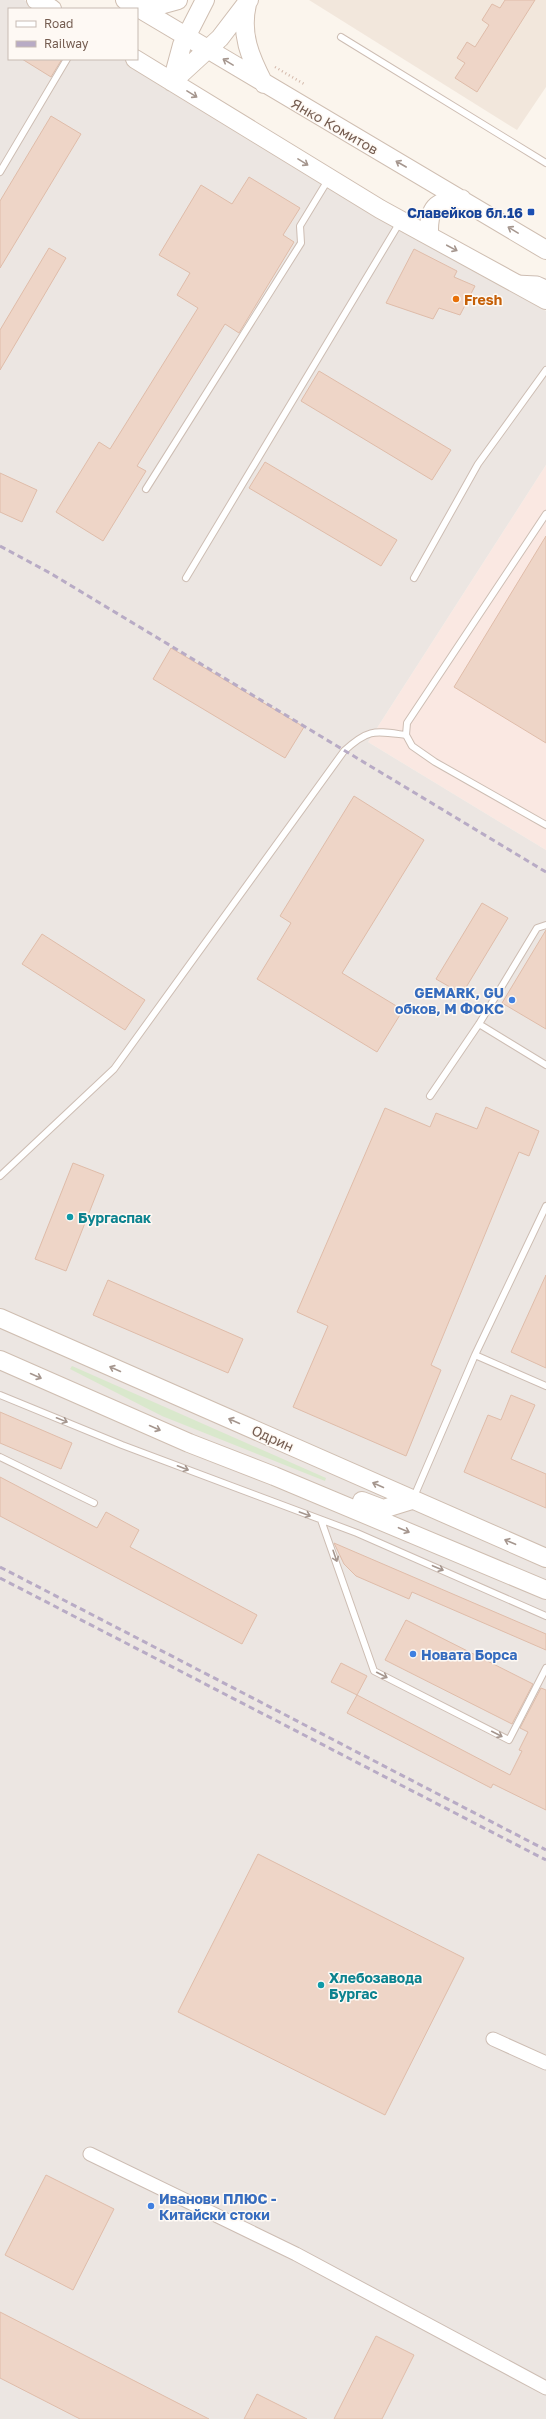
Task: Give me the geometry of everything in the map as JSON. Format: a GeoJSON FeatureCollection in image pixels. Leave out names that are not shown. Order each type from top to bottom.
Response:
{"type":"FeatureCollection","features":[{"type":"Feature","properties":{"kind":"main road"},"geometry":{"type":"LineString","coordinates":[[36,0],[50,8]]}},
{"type":"Feature","properties":{"kind":"main road"},"geometry":{"type":"LineString","coordinates":[[129,2],[160,5],[178,0]]}},
{"type":"Feature","properties":{"kind":"main road"},"geometry":{"type":"LineString","coordinates":[[172,82],[176,63],[186,36],[205,0]]}},
{"type":"Feature","properties":{"kind":"main road"},"geometry":{"type":"LineString","coordinates":[[172,82],[208,50],[248,1]]}},
{"type":"Feature","properties":{"kind":"main road"},"geometry":{"type":"LineString","coordinates":[[248,1],[244,17],[246,41],[252,60],[264,84]]}},
{"type":"Feature","properties":{"kind":"main road","name":"Янко Комитов"},"geometry":{"type":"LineString","coordinates":[[129,2],[264,84],[462,199],[546,250]]}},
{"type":"Feature","properties":{"kind":"main road"},"geometry":{"type":"LineString","coordinates":[[137,60],[329,178],[429,236],[546,300]]}},
{"type":"Feature","properties":{"kind":"main road"},"geometry":{"type":"LineString","coordinates":[[429,236],[429,220],[432,211],[438,204],[447,200],[462,199]]}},
{"type":"Feature","properties":{"kind":"main road","name":"Одрин"},"geometry":{"type":"LineString","coordinates":[[0,1318],[546,1558]]}},
{"type":"Feature","properties":{"kind":"main road"},"geometry":{"type":"LineString","coordinates":[[0,1360],[189,1443],[274,1476],[546,1590]]}},
{"type":"Feature","properties":{"kind":"main road"},"geometry":{"type":"LineString","coordinates":[[274,1476],[304,1478],[383,1509],[412,1500]]}},
{"type":"Feature","properties":{"kind":"street"},"geometry":{"type":"LineString","coordinates":[[514,282],[537,283],[546,287]]}},
{"type":"Feature","properties":{"kind":"street"},"geometry":{"type":"LineString","coordinates":[[493,2039],[546,2063]]}},
{"type":"Feature","properties":{"kind":"street"},"geometry":{"type":"LineString","coordinates":[[90,2154],[296,2254],[546,2388]]}},
{"type":"Feature","properties":{"kind":"lane"},"geometry":{"type":"LineString","coordinates":[[341,37],[546,163]]}},
{"type":"Feature","properties":{"kind":"lane"},"geometry":{"type":"LineString","coordinates":[[0,172],[66,60]]}},
{"type":"Feature","properties":{"kind":"lane"},"geometry":{"type":"LineString","coordinates":[[146,489],[301,243],[300,226],[329,178]]}},
{"type":"Feature","properties":{"kind":"lane"},"geometry":{"type":"LineString","coordinates":[[186,578],[401,220]]}},
{"type":"Feature","properties":{"kind":"lane"},"geometry":{"type":"LineString","coordinates":[[414,578],[478,464],[546,370]]}},
{"type":"Feature","properties":{"kind":"lane"},"geometry":{"type":"LineString","coordinates":[[546,514],[407,723],[406,735],[412,746],[435,762],[546,825]]}},
{"type":"Feature","properties":{"kind":"lane"},"geometry":{"type":"LineString","coordinates":[[0,1176],[114,1069],[344,751],[358,738],[375,731],[406,735]]}},
{"type":"Feature","properties":{"kind":"lane"},"geometry":{"type":"LineString","coordinates":[[430,1096],[479,1024],[537,928],[546,925]]}},
{"type":"Feature","properties":{"kind":"lane"},"geometry":{"type":"LineString","coordinates":[[479,1024],[546,1065]]}},
{"type":"Feature","properties":{"kind":"lane"},"geometry":{"type":"LineString","coordinates":[[412,1500],[475,1355],[545,1209]]}},
{"type":"Feature","properties":{"kind":"lane"},"geometry":{"type":"LineString","coordinates":[[475,1355],[546,1386]]}},
{"type":"Feature","properties":{"kind":"lane"},"geometry":{"type":"LineString","coordinates":[[0,1395],[122,1445],[321,1520],[546,1616]]}},
{"type":"Feature","properties":{"kind":"lane"},"geometry":{"type":"LineString","coordinates":[[0,1457],[94,1503]]}},
{"type":"Feature","properties":{"kind":"lane"},"geometry":{"type":"LineString","coordinates":[[321,1520],[374,1671],[509,1740],[546,1668]]}},
{"type":"Feature","properties":{"kind":"path"},"geometry":{"type":"LineString","coordinates":[[271,64],[311,88]]}},
{"type":"Feature","properties":{"kind":"shaded area"},"geometry":{"type":"Polygon","coordinates":[[[0,0],[24,0],[37,8],[8,8],[8,60],[125,60],[546,311],[546,465],[368,742],[546,850],[546,2419],[0,2419],[0,0]]]}},
{"type":"Feature","properties":{"kind":"shaded area"},"geometry":{"type":"Polygon","coordinates":[[[309,0],[546,0],[546,87],[517,130],[309,0]]]}},
{"type":"Feature","properties":{"kind":"shaded area"},"geometry":{"type":"Polygon","coordinates":[[[546,465],[546,850],[368,742],[546,465]]]}},
{"type":"Feature","properties":{"kind":"green space"},"geometry":{"type":"Polygon","coordinates":[[[72,1366],[326,1478],[325,1481],[162,1416],[70,1369],[72,1366]]]}},
{"type":"Feature","properties":{"kind":"building"},"geometry":{"type":"Polygon","coordinates":[[[505,0],[535,0],[477,92],[455,78],[465,63],[457,58],[467,42],[475,47],[489,25],[482,20],[492,4],[500,8],[505,0]]]}},
{"type":"Feature","properties":{"kind":"building"},"geometry":{"type":"Polygon","coordinates":[[[24,60],[61,60],[51,77],[24,60]]]}},
{"type":"Feature","properties":{"kind":"building"},"geometry":{"type":"Polygon","coordinates":[[[51,116],[81,134],[0,268],[0,201],[51,116]]]}},
{"type":"Feature","properties":{"kind":"building"},"geometry":{"type":"Polygon","coordinates":[[[249,177],[300,208],[283,235],[294,242],[239,333],[225,324],[137,466],[146,471],[103,541],[56,512],[99,442],[110,449],[198,308],[177,295],[190,273],[159,255],[201,185],[232,204],[249,177]]]}},
{"type":"Feature","properties":{"kind":"building"},"geometry":{"type":"Polygon","coordinates":[[[49,248],[66,258],[0,370],[0,330],[49,248]]]}},
{"type":"Feature","properties":{"kind":"building"},"geometry":{"type":"Polygon","coordinates":[[[414,249],[457,271],[454,277],[475,286],[460,315],[439,308],[433,319],[386,303],[414,249]]]}},
{"type":"Feature","properties":{"kind":"building"},"geometry":{"type":"Polygon","coordinates":[[[319,371],[451,450],[432,480],[301,401],[319,371]]]}},
{"type":"Feature","properties":{"kind":"building"},"geometry":{"type":"Polygon","coordinates":[[[265,462],[397,540],[381,566],[249,488],[265,462]]]}},
{"type":"Feature","properties":{"kind":"building"},"geometry":{"type":"Polygon","coordinates":[[[0,473],[37,490],[22,522],[0,512],[0,473]]]}},
{"type":"Feature","properties":{"kind":"building"},"geometry":{"type":"Polygon","coordinates":[[[546,536],[546,743],[454,687],[546,536]]]}},
{"type":"Feature","properties":{"kind":"building"},"geometry":{"type":"Polygon","coordinates":[[[171,648],[304,727],[285,758],[153,679],[171,648]]]}},
{"type":"Feature","properties":{"kind":"building"},"geometry":{"type":"Polygon","coordinates":[[[354,796],[424,840],[342,973],[403,1010],[377,1052],[257,979],[291,923],[280,916],[354,796]]]}},
{"type":"Feature","properties":{"kind":"building"},"geometry":{"type":"Polygon","coordinates":[[[482,903],[508,918],[462,994],[436,979],[482,903]]]}},
{"type":"Feature","properties":{"kind":"building"},"geometry":{"type":"Polygon","coordinates":[[[546,930],[546,1029],[502,1003],[546,930]]]}},
{"type":"Feature","properties":{"kind":"building"},"geometry":{"type":"Polygon","coordinates":[[[42,934],[145,1000],[125,1030],[22,964],[42,934]]]}},
{"type":"Feature","properties":{"kind":"building"},"geometry":{"type":"Polygon","coordinates":[[[486,1107],[539,1131],[529,1156],[519,1152],[431,1365],[441,1370],[406,1456],[293,1407],[328,1326],[297,1312],[385,1108],[430,1127],[436,1113],[477,1129],[486,1107]]]}},
{"type":"Feature","properties":{"kind":"building","name":"Бургаспак"},"geometry":{"type":"Polygon","coordinates":[[[73,1163],[104,1175],[66,1271],[35,1259],[73,1163]]]}},
{"type":"Feature","properties":{"kind":"building"},"geometry":{"type":"Polygon","coordinates":[[[546,1275],[546,1368],[511,1352],[546,1275]]]}},
{"type":"Feature","properties":{"kind":"building"},"geometry":{"type":"Polygon","coordinates":[[[108,1280],[243,1339],[228,1373],[93,1315],[108,1280]]]}},
{"type":"Feature","properties":{"kind":"building"},"geometry":{"type":"Polygon","coordinates":[[[511,1395],[535,1405],[511,1459],[546,1474],[546,1508],[464,1472],[488,1415],[501,1420],[511,1395]]]}},
{"type":"Feature","properties":{"kind":"building"},"geometry":{"type":"Polygon","coordinates":[[[0,1412],[72,1443],[61,1469],[0,1443],[0,1412]]]}},
{"type":"Feature","properties":{"kind":"building"},"geometry":{"type":"Polygon","coordinates":[[[0,1477],[97,1528],[106,1512],[139,1530],[130,1547],[257,1615],[242,1644],[0,1516],[0,1477]]]}},
{"type":"Feature","properties":{"kind":"building"},"geometry":{"type":"Polygon","coordinates":[[[334,1543],[546,1634],[546,1650],[412,1592],[409,1599],[356,1576],[344,1564],[334,1543]]]}},
{"type":"Feature","properties":{"kind":"building"},"geometry":{"type":"Polygon","coordinates":[[[406,1620],[533,1684],[512,1724],[385,1660],[406,1620]]]}},
{"type":"Feature","properties":{"kind":"building"},"geometry":{"type":"Polygon","coordinates":[[[341,1663],[367,1676],[357,1695],[331,1682],[341,1663]]]}},
{"type":"Feature","properties":{"kind":"building"},"geometry":{"type":"Polygon","coordinates":[[[541,1688],[546,1690],[546,1810],[493,1784],[491,1788],[347,1713],[357,1695],[510,1775],[522,1751],[519,1750],[528,1732],[520,1728],[541,1688]]]}},
{"type":"Feature","properties":{"kind":"building","name":"Хлебозавода Бургас"},"geometry":{"type":"Polygon","coordinates":[[[258,1854],[464,1958],[385,2115],[178,2012],[258,1854]]]}},
{"type":"Feature","properties":{"kind":"building"},"geometry":{"type":"Polygon","coordinates":[[[46,2175],[114,2209],[73,2290],[5,2255],[46,2175]]]}},
{"type":"Feature","properties":{"kind":"building"},"geometry":{"type":"Polygon","coordinates":[[[0,2312],[209,2419],[80,2419],[0,2378],[0,2312]]]}},
{"type":"Feature","properties":{"kind":"building"},"geometry":{"type":"Polygon","coordinates":[[[376,2336],[414,2355],[382,2419],[334,2419],[376,2336]]]}},
{"type":"Feature","properties":{"kind":"building"},"geometry":{"type":"Polygon","coordinates":[[[257,2394],[307,2419],[244,2419],[257,2394]]]}},
{"type":"Feature","properties":{"kind":"railway"},"geometry":{"type":"LineString","coordinates":[[0,546],[50,573],[546,872]]}},
{"type":"Feature","properties":{"kind":"railway"},"geometry":{"type":"LineString","coordinates":[[0,1567],[546,1850]]}},
{"type":"Feature","properties":{"kind":"railway"},"geometry":{"type":"LineString","coordinates":[[0,1578],[546,1860]]}},
{"type":"Feature","properties":{"kind":"place","name":"Славейков бл.16"},"geometry":{"type":"Point","coordinates":[531,212]}},
{"type":"Feature","properties":{"kind":"place","name":"Fresh"},"geometry":{"type":"Point","coordinates":[456,299]}},
{"type":"Feature","properties":{"kind":"place","name":"GEMARK, GU обков, М ФОКС"},"geometry":{"type":"Point","coordinates":[512,1000]}},
{"type":"Feature","properties":{"kind":"place","name":"Бургаспак"},"geometry":{"type":"Point","coordinates":[70,1217]}},
{"type":"Feature","properties":{"kind":"place","name":"Новата Борса"},"geometry":{"type":"Point","coordinates":[413,1654]}},
{"type":"Feature","properties":{"kind":"place","name":"Хлебозавода Бургас"},"geometry":{"type":"Point","coordinates":[321,1985]}},
{"type":"Feature","properties":{"kind":"place","name":"Иванови ПЛЮС - Китайски стоки"},"geometry":{"type":"Point","coordinates":[151,2206]}}]}
